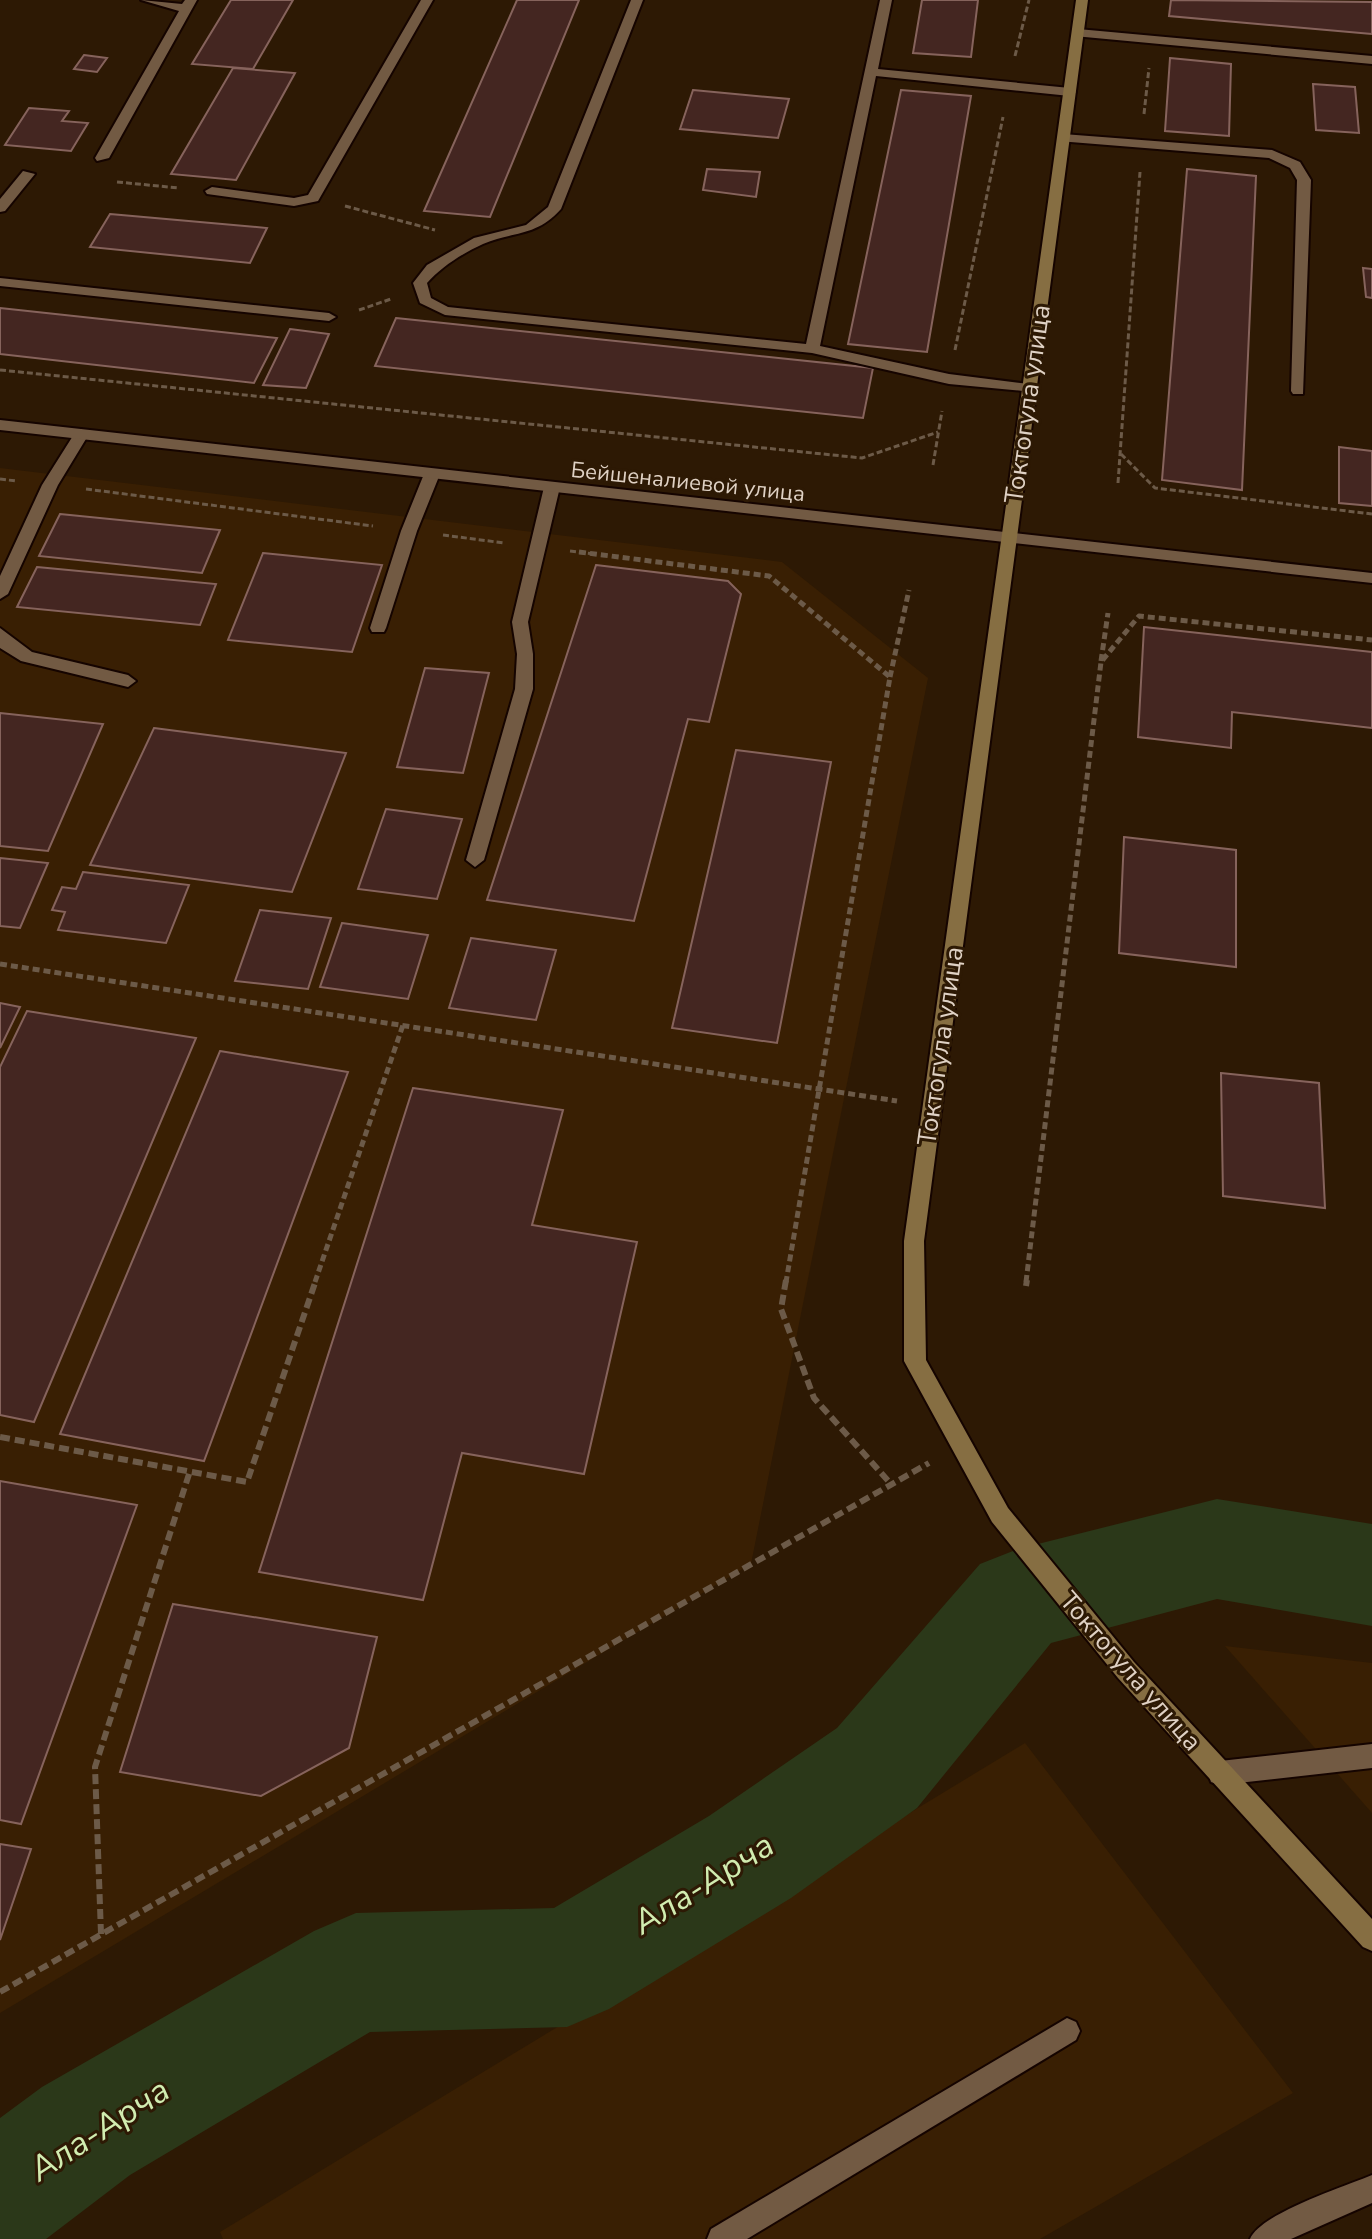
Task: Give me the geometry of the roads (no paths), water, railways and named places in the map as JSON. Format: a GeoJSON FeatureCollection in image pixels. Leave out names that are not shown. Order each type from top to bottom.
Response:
{"type":"FeatureCollection","features":[{"type":"Feature","properties":{"kind":"main road","name":"Токтогула улица"},"geometry":{"type":"LineString","coordinates":[[1082,0],[914,1241],[915,1361],[1000,1515],[1126,1670],[1372,1938]]}},
{"type":"Feature","properties":{"kind":"street"},"geometry":{"type":"LineString","coordinates":[[102,158],[188,4],[147,0]]}},
{"type":"Feature","properties":{"kind":"street"},"geometry":{"type":"LineString","coordinates":[[212,191],[294,202],[313,198],[427,0]]}},
{"type":"Feature","properties":{"kind":"street"},"geometry":{"type":"LineString","coordinates":[[637,0],[554,209],[531,228],[479,241],[432,268],[420,283],[425,300],[445,311],[812,349],[949,379],[1029,389]]}},
{"type":"Feature","properties":{"kind":"street"},"geometry":{"type":"LineString","coordinates":[[812,349],[886,0]]}},
{"type":"Feature","properties":{"kind":"street"},"geometry":{"type":"LineString","coordinates":[[1078,33],[1372,60]]}},
{"type":"Feature","properties":{"kind":"street"},"geometry":{"type":"LineString","coordinates":[[871,72],[1070,92]]}},
{"type":"Feature","properties":{"kind":"street"},"geometry":{"type":"LineString","coordinates":[[1063,138],[1272,154],[1295,165],[1304,180],[1298,391]]}},
{"type":"Feature","properties":{"kind":"street"},"geometry":{"type":"LineString","coordinates":[[0,208],[28,174]]}},
{"type":"Feature","properties":{"kind":"street"},"geometry":{"type":"LineString","coordinates":[[0,282],[329,317]]}},
{"type":"Feature","properties":{"kind":"street","name":"Бейшеналиевой улица"},"geometry":{"type":"LineString","coordinates":[[0,425],[1372,578]]}},
{"type":"Feature","properties":{"kind":"street"},"geometry":{"type":"LineString","coordinates":[[0,594],[50,485],[81,434]]}},
{"type":"Feature","properties":{"kind":"street"},"geometry":{"type":"LineString","coordinates":[[378,628],[409,531],[432,474]]}},
{"type":"Feature","properties":{"kind":"street"},"geometry":{"type":"LineString","coordinates":[[475,860],[524,689],[525,654],[520,622],[552,487]]}},
{"type":"Feature","properties":{"kind":"street"},"geometry":{"type":"LineString","coordinates":[[0,634],[0,640],[27,657],[128,681]]}},
{"type":"Feature","properties":{"kind":"street"},"geometry":{"type":"LineString","coordinates":[[1220,1773],[1372,1756]]}},
{"type":"Feature","properties":{"kind":"street"},"geometry":{"type":"LineString","coordinates":[[721,2239],[1067,2031]]}},
{"type":"Feature","properties":{"kind":"street"},"geometry":{"type":"LineString","coordinates":[[1264,2239],[1292,2223],[1372,2189]]}},
{"type":"Feature","properties":{"kind":"waterway","name":"Ала-Арча"},"geometry":{"type":"LineString","coordinates":[[0,2195],[86,2131],[356,1973],[567,1967],[750,1857],[877,1768],[1018,1600],[1217,1549],[1372,1575]]}}]}
